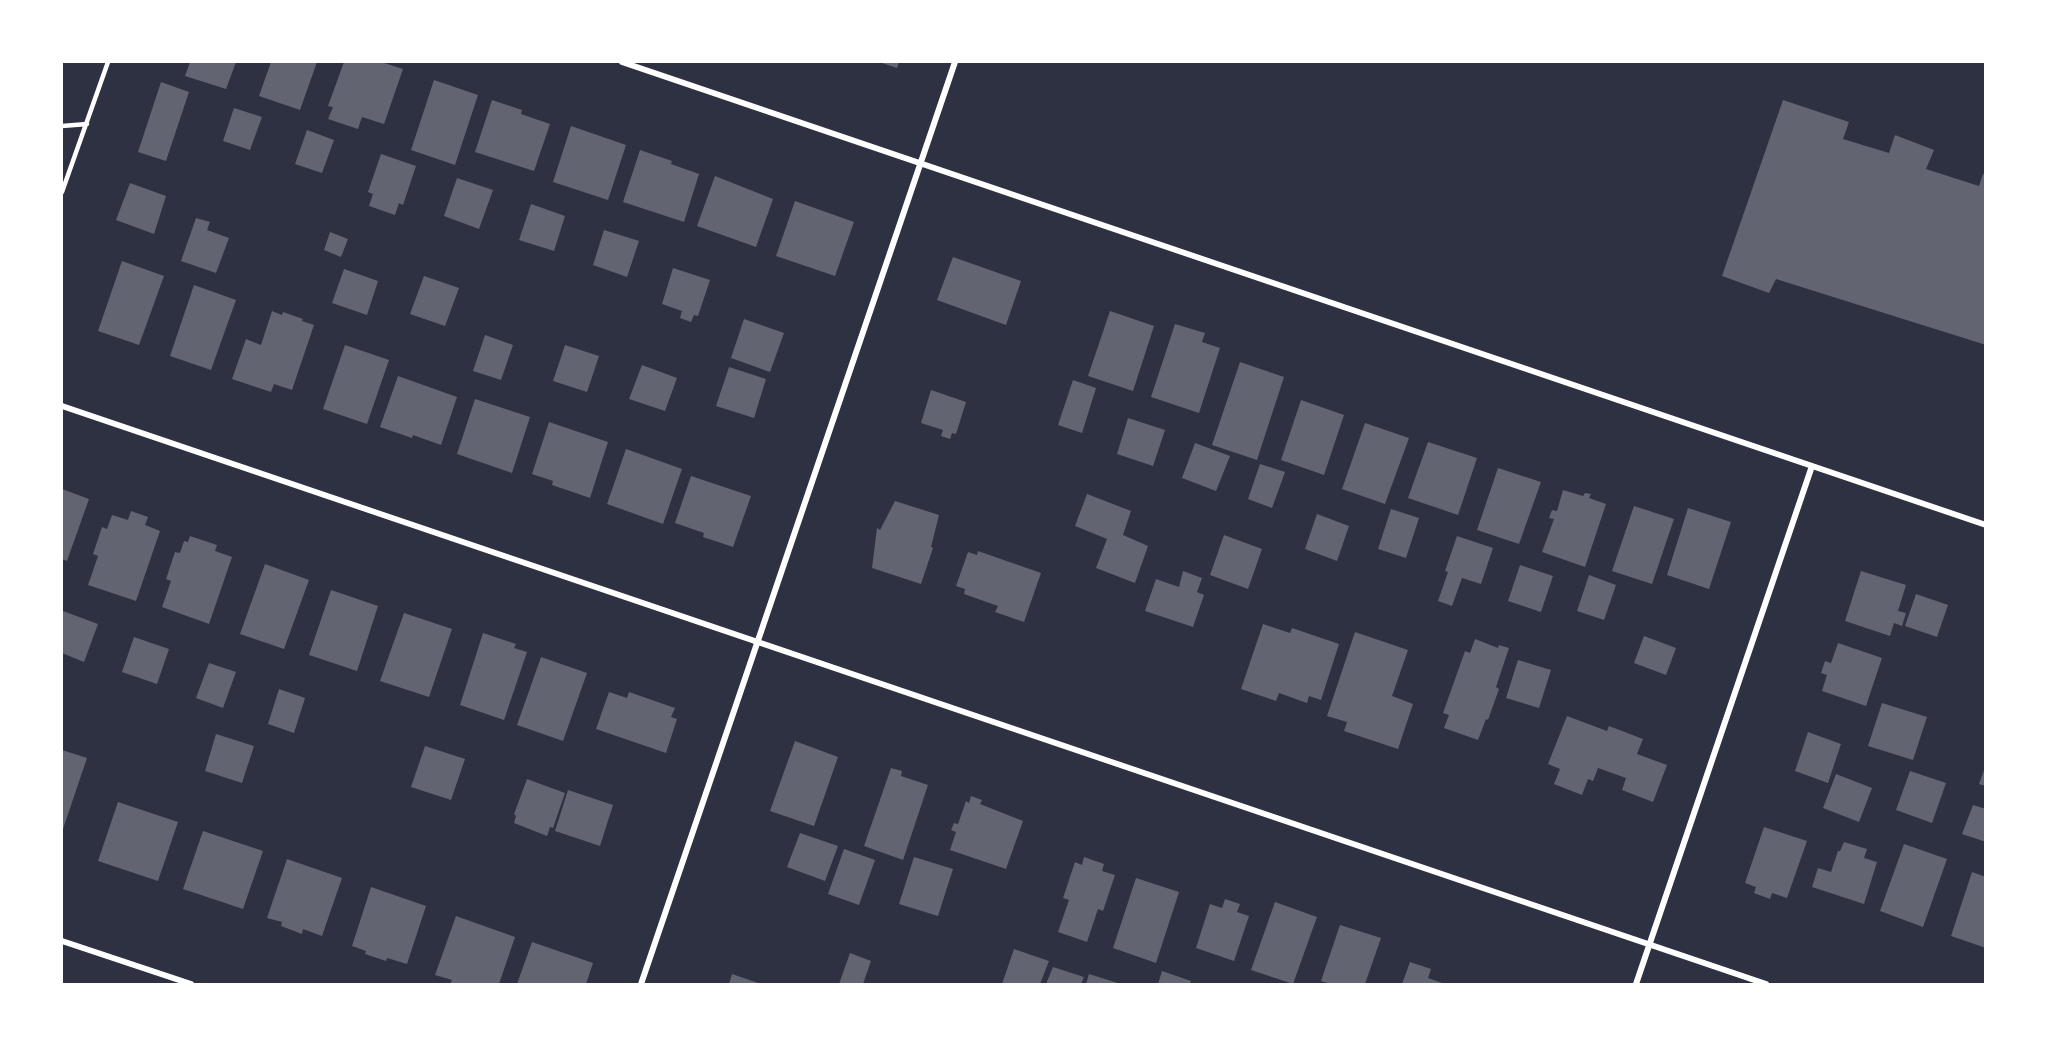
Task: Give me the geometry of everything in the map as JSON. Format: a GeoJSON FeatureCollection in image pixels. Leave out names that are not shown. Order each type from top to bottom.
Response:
{"type":"FeatureCollection","features":[{"type":"Feature","properties":{"kind":"street"},"geometry":{"type":"LineString","coordinates":[[622,62],[1986,525]]}},
{"type":"Feature","properties":{"kind":"street"},"geometry":{"type":"LineString","coordinates":[[641,984],[955,62]]}},
{"type":"Feature","properties":{"kind":"street"},"geometry":{"type":"LineString","coordinates":[[62,406],[1766,984]]}},
{"type":"Feature","properties":{"kind":"street"},"geometry":{"type":"LineString","coordinates":[[1636,984],[1812,466]]}},
{"type":"Feature","properties":{"kind":"street"},"geometry":{"type":"LineString","coordinates":[[62,940],[191,984]]}},
{"type":"Feature","properties":{"kind":"lane"},"geometry":{"type":"LineString","coordinates":[[62,192],[108,62]]}},
{"type":"Feature","properties":{"kind":"lane"},"geometry":{"type":"LineString","coordinates":[[62,126],[87,124]]}},
{"type":"Feature","properties":{"kind":"building"},"geometry":{"type":"Polygon","coordinates":[[[190,62],[236,62],[226,89],[185,76],[190,62]]]}},
{"type":"Feature","properties":{"kind":"building"},"geometry":{"type":"Polygon","coordinates":[[[271,62],[317,62],[300,110],[259,96],[271,62]]]}},
{"type":"Feature","properties":{"kind":"building"},"geometry":{"type":"Polygon","coordinates":[[[344,62],[381,62],[403,69],[384,124],[362,117],[358,129],[328,119],[333,107],[328,106],[344,62]]]}},
{"type":"Feature","properties":{"kind":"building"},"geometry":{"type":"Polygon","coordinates":[[[879,62],[899,62],[897,68],[879,62]]]}},
{"type":"Feature","properties":{"kind":"building"},"geometry":{"type":"Polygon","coordinates":[[[434,80],[478,95],[455,165],[411,150],[434,80]]]}},
{"type":"Feature","properties":{"kind":"building"},"geometry":{"type":"Polygon","coordinates":[[[161,82],[189,92],[166,161],[138,152],[161,82]]]}},
{"type":"Feature","properties":{"kind":"building"},"geometry":{"type":"Polygon","coordinates":[[[492,100],[522,110],[521,114],[550,124],[534,171],[475,152],[492,100]]]}},
{"type":"Feature","properties":{"kind":"building"},"geometry":{"type":"Polygon","coordinates":[[[1783,100],[1849,122],[1843,139],[1889,153],[1895,135],[1934,150],[1926,169],[1979,186],[1983,174],[1986,175],[1986,345],[1776,279],[1769,293],[1722,276],[1783,100]]]}},
{"type":"Feature","properties":{"kind":"building"},"geometry":{"type":"Polygon","coordinates":[[[234,108],[262,117],[250,150],[223,141],[234,108]]]}},
{"type":"Feature","properties":{"kind":"building"},"geometry":{"type":"Polygon","coordinates":[[[571,126],[626,145],[608,200],[553,182],[571,126]]]}},
{"type":"Feature","properties":{"kind":"building"},"geometry":{"type":"Polygon","coordinates":[[[307,130],[334,140],[322,173],[295,164],[307,130]]]}},
{"type":"Feature","properties":{"kind":"building"},"geometry":{"type":"Polygon","coordinates":[[[640,150],[672,161],[671,164],[699,174],[684,222],[623,202],[640,150]]]}},
{"type":"Feature","properties":{"kind":"building"},"geometry":{"type":"Polygon","coordinates":[[[381,154],[416,166],[403,205],[399,203],[395,215],[369,206],[373,194],[368,192],[381,154]]]}},
{"type":"Feature","properties":{"kind":"building"},"geometry":{"type":"Polygon","coordinates":[[[715,176],[773,199],[756,247],[697,226],[715,176]]]}},
{"type":"Feature","properties":{"kind":"building"},"geometry":{"type":"Polygon","coordinates":[[[457,178],[493,190],[479,229],[444,216],[457,178]]]}},
{"type":"Feature","properties":{"kind":"building"},"geometry":{"type":"Polygon","coordinates":[[[130,183],[166,196],[154,234],[116,220],[130,183]]]}},
{"type":"Feature","properties":{"kind":"building"},"geometry":{"type":"Polygon","coordinates":[[[795,201],[854,222],[835,276],[776,256],[795,201]]]}},
{"type":"Feature","properties":{"kind":"building"},"geometry":{"type":"Polygon","coordinates":[[[531,204],[565,216],[554,251],[519,240],[531,204]]]}},
{"type":"Feature","properties":{"kind":"building"},"geometry":{"type":"Polygon","coordinates":[[[196,218],[210,222],[207,230],[229,238],[216,273],[181,261],[196,218]]]}},
{"type":"Feature","properties":{"kind":"building"},"geometry":{"type":"Polygon","coordinates":[[[604,230],[639,241],[627,277],[593,265],[604,230]]]}},
{"type":"Feature","properties":{"kind":"building"},"geometry":{"type":"Polygon","coordinates":[[[330,232],[348,239],[341,257],[324,250],[330,232]]]}},
{"type":"Feature","properties":{"kind":"building"},"geometry":{"type":"Polygon","coordinates":[[[953,257],[1021,281],[1006,325],[937,300],[953,257]]]}},
{"type":"Feature","properties":{"kind":"building"},"geometry":{"type":"Polygon","coordinates":[[[122,261],[164,276],[139,345],[98,331],[122,261]]]}},
{"type":"Feature","properties":{"kind":"building"},"geometry":{"type":"Polygon","coordinates":[[[673,268],[710,280],[698,316],[694,315],[691,322],[680,318],[682,311],[662,304],[673,268]]]}},
{"type":"Feature","properties":{"kind":"building"},"geometry":{"type":"Polygon","coordinates":[[[344,269],[378,281],[367,315],[332,303],[344,269]]]}},
{"type":"Feature","properties":{"kind":"building"},"geometry":{"type":"Polygon","coordinates":[[[424,276],[459,288],[445,326],[410,314],[424,276]]]}},
{"type":"Feature","properties":{"kind":"building"},"geometry":{"type":"Polygon","coordinates":[[[194,285],[236,300],[211,370],[170,356],[194,285]]]}},
{"type":"Feature","properties":{"kind":"building"},"geometry":{"type":"Polygon","coordinates":[[[272,311],[282,315],[283,312],[314,325],[292,390],[274,384],[271,392],[232,379],[246,339],[261,345],[272,311]]]}},
{"type":"Feature","properties":{"kind":"building"},"geometry":{"type":"Polygon","coordinates":[[[1110,311],[1154,326],[1133,391],[1088,376],[1110,311]]]}},
{"type":"Feature","properties":{"kind":"building"},"geometry":{"type":"Polygon","coordinates":[[[744,319],[784,333],[770,372],[731,358],[744,319]]]}},
{"type":"Feature","properties":{"kind":"building"},"geometry":{"type":"Polygon","coordinates":[[[1175,324],[1205,333],[1202,342],[1220,348],[1199,413],[1151,397],[1175,324]]]}},
{"type":"Feature","properties":{"kind":"building"},"geometry":{"type":"Polygon","coordinates":[[[485,335],[513,345],[501,380],[473,371],[485,335]]]}},
{"type":"Feature","properties":{"kind":"building"},"geometry":{"type":"Polygon","coordinates":[[[345,345],[389,360],[367,424],[323,409],[345,345]]]}},
{"type":"Feature","properties":{"kind":"building"},"geometry":{"type":"Polygon","coordinates":[[[565,345],[599,356],[587,392],[553,381],[565,345]]]}},
{"type":"Feature","properties":{"kind":"building"},"geometry":{"type":"Polygon","coordinates":[[[1240,362],[1284,377],[1257,460],[1212,445],[1240,362]]]}},
{"type":"Feature","properties":{"kind":"building"},"geometry":{"type":"Polygon","coordinates":[[[642,365],[677,378],[665,411],[629,399],[642,365]]]}},
{"type":"Feature","properties":{"kind":"building"},"geometry":{"type":"Polygon","coordinates":[[[729,367],[766,379],[754,418],[716,406],[729,367]]]}},
{"type":"Feature","properties":{"kind":"building"},"geometry":{"type":"Polygon","coordinates":[[[398,376],[457,397],[441,445],[380,427],[398,376]]]}},
{"type":"Feature","properties":{"kind":"building"},"geometry":{"type":"Polygon","coordinates":[[[1073,380],[1096,388],[1082,433],[1058,425],[1073,380]]]}},
{"type":"Feature","properties":{"kind":"building"},"geometry":{"type":"Polygon","coordinates":[[[931,390],[966,402],[956,434],[952,433],[950,439],[941,436],[943,430],[921,423],[931,390]]]}},
{"type":"Feature","properties":{"kind":"building"},"geometry":{"type":"Polygon","coordinates":[[[475,399],[530,417],[512,473],[457,454],[475,399]]]}},
{"type":"Feature","properties":{"kind":"building"},"geometry":{"type":"Polygon","coordinates":[[[1301,400],[1344,415],[1324,475],[1281,460],[1301,400]]]}},
{"type":"Feature","properties":{"kind":"building"},"geometry":{"type":"Polygon","coordinates":[[[1128,418],[1165,430],[1153,466],[1117,454],[1128,418]]]}},
{"type":"Feature","properties":{"kind":"building"},"geometry":{"type":"Polygon","coordinates":[[[549,422],[608,442],[590,498],[552,485],[553,481],[532,474],[549,422]]]}},
{"type":"Feature","properties":{"kind":"building"},"geometry":{"type":"Polygon","coordinates":[[[1365,423],[1409,438],[1385,504],[1342,489],[1365,423]]]}},
{"type":"Feature","properties":{"kind":"building"},"geometry":{"type":"Polygon","coordinates":[[[1428,442],[1477,458],[1458,515],[1408,498],[1428,442]]]}},
{"type":"Feature","properties":{"kind":"building"},"geometry":{"type":"Polygon","coordinates":[[[1195,443],[1230,456],[1216,491],[1182,478],[1195,443]]]}},
{"type":"Feature","properties":{"kind":"building"},"geometry":{"type":"Polygon","coordinates":[[[626,449],[682,469],[663,524],[607,504],[626,449]]]}},
{"type":"Feature","properties":{"kind":"building"},"geometry":{"type":"Polygon","coordinates":[[[1260,464],[1285,472],[1272,508],[1248,499],[1260,464]]]}},
{"type":"Feature","properties":{"kind":"building"},"geometry":{"type":"Polygon","coordinates":[[[1498,468],[1541,482],[1519,544],[1477,530],[1498,468]]]}},
{"type":"Feature","properties":{"kind":"building"},"geometry":{"type":"Polygon","coordinates":[[[691,476],[751,496],[733,547],[703,537],[704,533],[675,523],[691,476]]]}},
{"type":"Feature","properties":{"kind":"building"},"geometry":{"type":"Polygon","coordinates":[[[62,489],[89,499],[67,561],[62,559],[62,489]]]}},
{"type":"Feature","properties":{"kind":"building"},"geometry":{"type":"Polygon","coordinates":[[[1563,490],[1583,496],[1585,493],[1591,494],[1589,498],[1606,504],[1585,567],[1542,552],[1554,519],[1549,518],[1552,510],[1557,511],[1563,490]]]}},
{"type":"Feature","properties":{"kind":"building"},"geometry":{"type":"Polygon","coordinates":[[[1087,494],[1131,511],[1123,535],[1148,546],[1135,583],[1096,568],[1107,539],[1075,526],[1087,494]]]}},
{"type":"Feature","properties":{"kind":"building"},"geometry":{"type":"Polygon","coordinates":[[[895,501],[939,515],[931,547],[933,548],[921,584],[872,568],[877,528],[880,530],[895,501]]]}},
{"type":"Feature","properties":{"kind":"building"},"geometry":{"type":"Polygon","coordinates":[[[1634,506],[1674,519],[1652,584],[1612,571],[1634,506]]]}},
{"type":"Feature","properties":{"kind":"building"},"geometry":{"type":"Polygon","coordinates":[[[1688,508],[1731,522],[1709,589],[1667,575],[1688,508]]]}},
{"type":"Feature","properties":{"kind":"building"},"geometry":{"type":"Polygon","coordinates":[[[1391,509],[1419,518],[1406,558],[1378,549],[1391,509]]]}},
{"type":"Feature","properties":{"kind":"building"},"geometry":{"type":"Polygon","coordinates":[[[131,511],[148,517],[145,525],[160,531],[136,601],[88,585],[98,556],[93,554],[102,527],[107,529],[112,515],[128,520],[131,511]]]}},
{"type":"Feature","properties":{"kind":"building"},"geometry":{"type":"Polygon","coordinates":[[[1317,514],[1349,526],[1337,561],[1305,549],[1317,514]]]}},
{"type":"Feature","properties":{"kind":"building"},"geometry":{"type":"Polygon","coordinates":[[[1224,535],[1262,549],[1248,589],[1210,575],[1224,535]]]}},
{"type":"Feature","properties":{"kind":"building"},"geometry":{"type":"Polygon","coordinates":[[[190,536],[217,545],[215,551],[232,557],[209,624],[162,607],[171,581],[166,579],[175,552],[180,553],[184,541],[188,542],[190,536]]]}},
{"type":"Feature","properties":{"kind":"building"},"geometry":{"type":"Polygon","coordinates":[[[1457,536],[1493,548],[1481,584],[1462,578],[1452,606],[1438,601],[1457,536]]]}},
{"type":"Feature","properties":{"kind":"building"},"geometry":{"type":"Polygon","coordinates":[[[978,551],[1041,573],[1024,622],[995,612],[998,606],[964,594],[965,589],[956,586],[968,552],[977,555],[978,551]]]}},
{"type":"Feature","properties":{"kind":"building"},"geometry":{"type":"Polygon","coordinates":[[[265,564],[309,580],[284,649],[240,634],[265,564]]]}},
{"type":"Feature","properties":{"kind":"building"},"geometry":{"type":"Polygon","coordinates":[[[1520,565],[1553,576],[1541,612],[1508,601],[1520,565]]]}},
{"type":"Feature","properties":{"kind":"building"},"geometry":{"type":"Polygon","coordinates":[[[1183,571],[1202,578],[1197,592],[1204,595],[1193,627],[1145,611],[1156,579],[1179,587],[1183,571]]]}},
{"type":"Feature","properties":{"kind":"building"},"geometry":{"type":"Polygon","coordinates":[[[1861,571],[1906,585],[1898,611],[1906,613],[1902,626],[1894,623],[1890,636],[1845,621],[1861,571]]]}},
{"type":"Feature","properties":{"kind":"building"},"geometry":{"type":"Polygon","coordinates":[[[1589,575],[1616,585],[1604,620],[1577,611],[1589,575]]]}},
{"type":"Feature","properties":{"kind":"building"},"geometry":{"type":"Polygon","coordinates":[[[331,590],[378,606],[357,671],[309,655],[331,590]]]}},
{"type":"Feature","properties":{"kind":"building"},"geometry":{"type":"Polygon","coordinates":[[[1916,594],[1948,605],[1937,637],[1905,626],[1916,594]]]}},
{"type":"Feature","properties":{"kind":"building"},"geometry":{"type":"Polygon","coordinates":[[[63,611],[98,624],[84,662],[62,653],[63,611]]]}},
{"type":"Feature","properties":{"kind":"building"},"geometry":{"type":"Polygon","coordinates":[[[404,613],[452,629],[429,697],[380,681],[404,613]]]}},
{"type":"Feature","properties":{"kind":"building"},"geometry":{"type":"Polygon","coordinates":[[[1263,624],[1290,633],[1292,628],[1339,644],[1321,700],[1309,696],[1307,703],[1279,693],[1276,701],[1241,689],[1263,624]]]}},
{"type":"Feature","properties":{"kind":"building"},"geometry":{"type":"Polygon","coordinates":[[[1355,632],[1408,650],[1392,696],[1413,704],[1398,749],[1344,731],[1347,722],[1327,716],[1355,632]]]}},
{"type":"Feature","properties":{"kind":"building"},"geometry":{"type":"Polygon","coordinates":[[[483,633],[516,644],[514,648],[527,652],[504,720],[460,705],[483,633]]]}},
{"type":"Feature","properties":{"kind":"building"},"geometry":{"type":"Polygon","coordinates":[[[1644,636],[1676,648],[1666,675],[1634,663],[1644,636]]]}},
{"type":"Feature","properties":{"kind":"building"},"geometry":{"type":"Polygon","coordinates":[[[134,637],[169,649],[157,684],[122,672],[134,637]]]}},
{"type":"Feature","properties":{"kind":"building"},"geometry":{"type":"Polygon","coordinates":[[[1475,639],[1498,648],[1499,645],[1509,648],[1496,687],[1499,689],[1478,740],[1444,728],[1449,715],[1443,713],[1465,651],[1470,653],[1475,639]]]}},
{"type":"Feature","properties":{"kind":"building"},"geometry":{"type":"Polygon","coordinates":[[[1838,643],[1882,658],[1866,706],[1822,691],[1827,675],[1821,673],[1825,661],[1831,663],[1838,643]]]}},
{"type":"Feature","properties":{"kind":"building"},"geometry":{"type":"Polygon","coordinates":[[[541,657],[587,673],[563,741],[517,725],[541,657]]]}},
{"type":"Feature","properties":{"kind":"building"},"geometry":{"type":"Polygon","coordinates":[[[1518,660],[1551,670],[1539,708],[1506,698],[1518,660]]]}},
{"type":"Feature","properties":{"kind":"building"},"geometry":{"type":"Polygon","coordinates":[[[209,663],[236,672],[223,708],[196,698],[209,663]]]}},
{"type":"Feature","properties":{"kind":"building"},"geometry":{"type":"Polygon","coordinates":[[[279,689],[305,698],[294,733],[268,724],[279,689]]]}},
{"type":"Feature","properties":{"kind":"building"},"geometry":{"type":"Polygon","coordinates":[[[609,692],[627,698],[629,692],[675,708],[671,717],[677,719],[666,753],[596,729],[609,692]]]}},
{"type":"Feature","properties":{"kind":"building"},"geometry":{"type":"Polygon","coordinates":[[[1882,703],[1927,717],[1913,760],[1868,746],[1882,703]]]}},
{"type":"Feature","properties":{"kind":"building"},"geometry":{"type":"Polygon","coordinates":[[[1567,716],[1607,731],[1609,726],[1643,739],[1637,754],[1667,765],[1653,802],[1622,790],[1626,778],[1598,768],[1593,781],[1588,779],[1582,795],[1554,784],[1560,769],[1548,764],[1567,716]]]}},
{"type":"Feature","properties":{"kind":"building"},"geometry":{"type":"Polygon","coordinates":[[[1808,732],[1841,744],[1828,783],[1795,771],[1808,732]]]}},
{"type":"Feature","properties":{"kind":"building"},"geometry":{"type":"Polygon","coordinates":[[[216,734],[254,746],[242,783],[205,771],[216,734]]]}},
{"type":"Feature","properties":{"kind":"building"},"geometry":{"type":"Polygon","coordinates":[[[795,741],[838,757],[814,826],[770,811],[795,741]]]}},
{"type":"Feature","properties":{"kind":"building"},"geometry":{"type":"Polygon","coordinates":[[[425,746],[465,759],[451,800],[411,787],[425,746]]]}},
{"type":"Feature","properties":{"kind":"building"},"geometry":{"type":"Polygon","coordinates":[[[62,750],[87,758],[62,832],[62,750]]]}},
{"type":"Feature","properties":{"kind":"building"},"geometry":{"type":"Polygon","coordinates":[[[1986,765],[1986,786],[1979,784],[1986,765]]]}},
{"type":"Feature","properties":{"kind":"building"},"geometry":{"type":"Polygon","coordinates":[[[891,768],[902,771],[901,776],[928,785],[903,860],[864,846],[891,768]]]}},
{"type":"Feature","properties":{"kind":"building"},"geometry":{"type":"Polygon","coordinates":[[[1910,771],[1946,783],[1932,823],[1896,810],[1910,771]]]}},
{"type":"Feature","properties":{"kind":"building"},"geometry":{"type":"Polygon","coordinates":[[[1836,774],[1872,788],[1859,822],[1823,808],[1836,774]]]}},
{"type":"Feature","properties":{"kind":"building"},"geometry":{"type":"Polygon","coordinates":[[[527,779],[565,793],[553,828],[550,827],[547,836],[514,823],[516,816],[514,814],[527,779]]]}},
{"type":"Feature","properties":{"kind":"building"},"geometry":{"type":"Polygon","coordinates":[[[568,790],[613,805],[600,846],[555,831],[568,790]]]}},
{"type":"Feature","properties":{"kind":"building"},"geometry":{"type":"Polygon","coordinates":[[[971,796],[982,800],[980,804],[1023,821],[1006,869],[950,850],[956,832],[951,830],[954,823],[958,824],[966,801],[969,803],[971,796]]]}},
{"type":"Feature","properties":{"kind":"building"},"geometry":{"type":"Polygon","coordinates":[[[118,802],[178,822],[158,881],[98,861],[118,802]]]}},
{"type":"Feature","properties":{"kind":"building"},"geometry":{"type":"Polygon","coordinates":[[[1973,805],[1986,809],[1986,842],[1962,834],[1973,805]]]}},
{"type":"Feature","properties":{"kind":"building"},"geometry":{"type":"Polygon","coordinates":[[[1764,827],[1807,841],[1787,898],[1772,893],[1770,899],[1754,893],[1756,887],[1745,883],[1764,827]]]}},
{"type":"Feature","properties":{"kind":"building"},"geometry":{"type":"Polygon","coordinates":[[[203,831],[263,851],[243,909],[183,889],[203,831]]]}},
{"type":"Feature","properties":{"kind":"building"},"geometry":{"type":"Polygon","coordinates":[[[800,833],[838,846],[825,881],[787,867],[800,833]]]}},
{"type":"Feature","properties":{"kind":"building"},"geometry":{"type":"Polygon","coordinates":[[[1844,842],[1867,849],[1864,858],[1877,862],[1864,904],[1812,887],[1818,868],[1831,872],[1838,851],[1844,842]]]}},
{"type":"Feature","properties":{"kind":"building"},"geometry":{"type":"Polygon","coordinates":[[[1904,844],[1947,859],[1923,927],[1880,911],[1904,844]]]}},
{"type":"Feature","properties":{"kind":"building"},"geometry":{"type":"Polygon","coordinates":[[[844,849],[875,860],[859,905],[828,894],[844,849]]]}},
{"type":"Feature","properties":{"kind":"building"},"geometry":{"type":"Polygon","coordinates":[[[914,857],[953,869],[938,916],[899,904],[914,857]]]}},
{"type":"Feature","properties":{"kind":"building"},"geometry":{"type":"Polygon","coordinates":[[[1084,857],[1104,864],[1102,871],[1115,875],[1103,911],[1098,909],[1087,942],[1058,932],[1069,900],[1063,898],[1075,862],[1082,865],[1084,857]]]}},
{"type":"Feature","properties":{"kind":"building"},"geometry":{"type":"Polygon","coordinates":[[[287,859],[342,878],[322,936],[303,929],[302,934],[281,926],[282,922],[267,918],[287,859]]]}},
{"type":"Feature","properties":{"kind":"building"},"geometry":{"type":"Polygon","coordinates":[[[1972,872],[1986,877],[1986,948],[1951,936],[1972,872]]]}},
{"type":"Feature","properties":{"kind":"building"},"geometry":{"type":"Polygon","coordinates":[[[1136,878],[1179,892],[1156,963],[1113,948],[1136,878]]]}},
{"type":"Feature","properties":{"kind":"building"},"geometry":{"type":"Polygon","coordinates":[[[371,887],[426,906],[407,964],[387,958],[386,961],[365,954],[366,951],[352,946],[371,887]]]}},
{"type":"Feature","properties":{"kind":"building"},"geometry":{"type":"Polygon","coordinates":[[[1225,899],[1240,904],[1237,912],[1249,916],[1234,961],[1196,948],[1210,904],[1222,908],[1225,899]]]}},
{"type":"Feature","properties":{"kind":"building"},"geometry":{"type":"Polygon","coordinates":[[[1275,902],[1317,917],[1293,984],[1251,970],[1275,902]]]}},
{"type":"Feature","properties":{"kind":"building"},"geometry":{"type":"Polygon","coordinates":[[[456,916],[515,937],[499,984],[450,984],[452,980],[435,975],[456,916]]]}},
{"type":"Feature","properties":{"kind":"building"},"geometry":{"type":"Polygon","coordinates":[[[1340,925],[1381,938],[1365,984],[1331,984],[1321,981],[1340,925]]]}},
{"type":"Feature","properties":{"kind":"building"},"geometry":{"type":"Polygon","coordinates":[[[532,942],[593,963],[586,984],[517,984],[532,942]]]}},
{"type":"Feature","properties":{"kind":"building"},"geometry":{"type":"Polygon","coordinates":[[[1014,949],[1049,961],[1040,984],[1002,984],[1014,949]]]}},
{"type":"Feature","properties":{"kind":"building"},"geometry":{"type":"Polygon","coordinates":[[[850,953],[871,961],[863,984],[839,984],[850,953]]]}},
{"type":"Feature","properties":{"kind":"building"},"geometry":{"type":"Polygon","coordinates":[[[1410,962],[1431,969],[1428,978],[1445,984],[1402,984],[1410,962]]]}},
{"type":"Feature","properties":{"kind":"building"},"geometry":{"type":"Polygon","coordinates":[[[1053,967],[1084,977],[1081,984],[1046,984],[1053,967]]]}},
{"type":"Feature","properties":{"kind":"building"},"geometry":{"type":"Polygon","coordinates":[[[1162,971],[1191,981],[1190,984],[1158,984],[1162,971]]]}},
{"type":"Feature","properties":{"kind":"building"},"geometry":{"type":"Polygon","coordinates":[[[732,974],[761,984],[729,984],[732,974]]]}},
{"type":"Feature","properties":{"kind":"building"},"geometry":{"type":"Polygon","coordinates":[[[1089,974],[1121,984],[1086,984],[1089,974]]]}}]}
